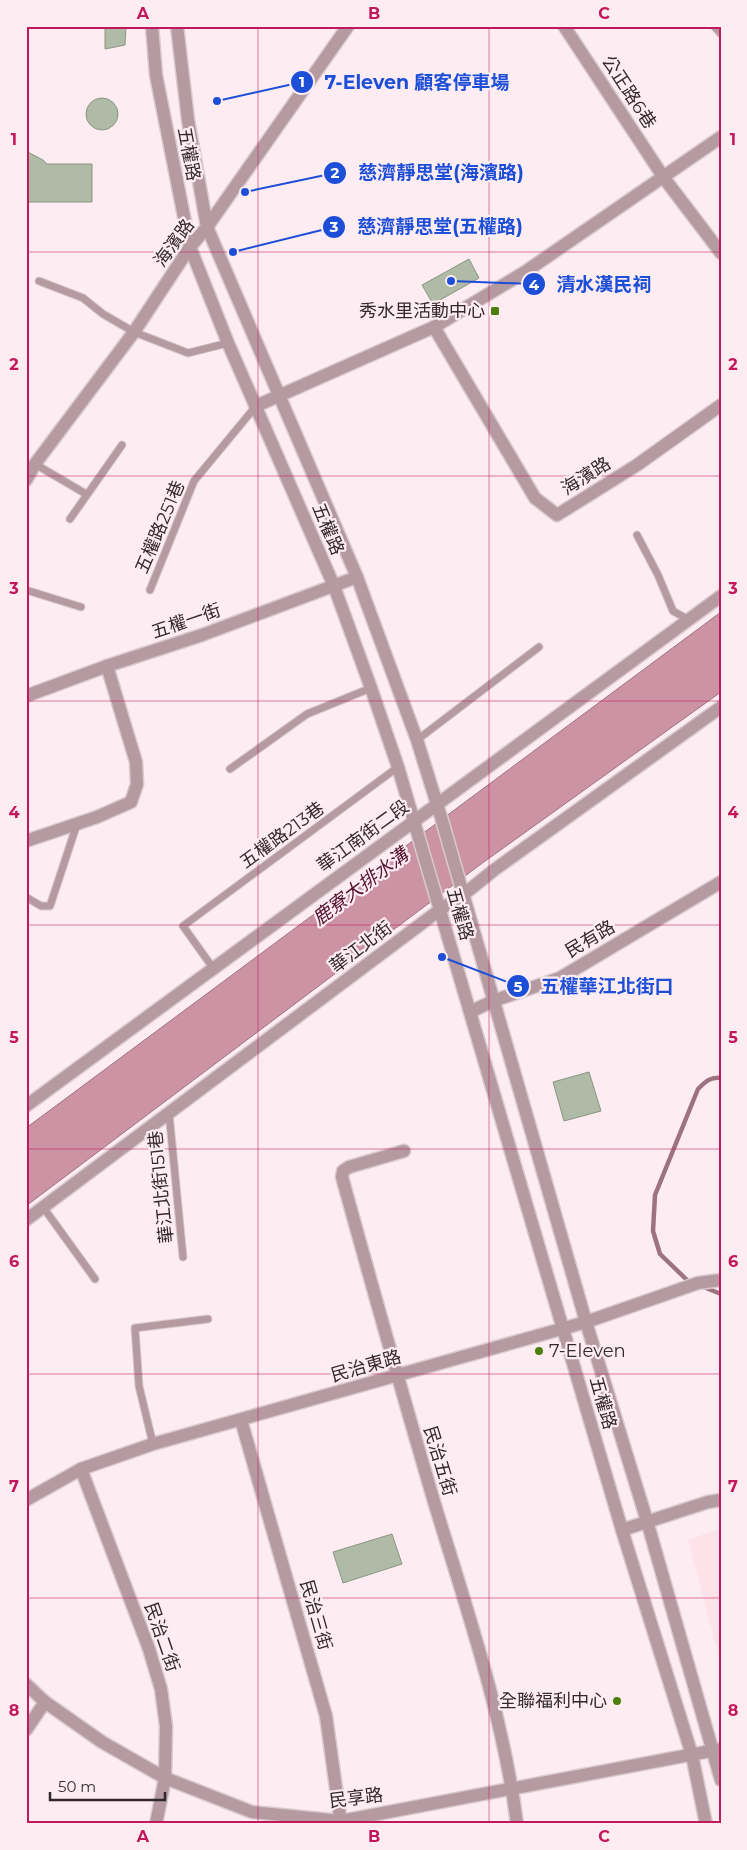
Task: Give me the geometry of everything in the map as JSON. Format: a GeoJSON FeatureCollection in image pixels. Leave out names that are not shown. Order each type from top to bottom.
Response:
{"type":"FeatureCollection","features":[{"type":"Feature","properties":{"kind":"street","name":"五權路"},"geometry":{"type":"LineString","coordinates":[[152,26],[156,76],[190,247],[228,343],[334,586],[398,767],[622,1530],[692,1755],[706,1824]]}},
{"type":"Feature","properties":{"kind":"street","name":"五權路"},"geometry":{"type":"LineString","coordinates":[[177,26],[188,120],[207,227],[357,577],[417,740],[586,1322],[717,1750],[721,1780]]}},
{"type":"Feature","properties":{"kind":"street","name":"海濱路"},"geometry":{"type":"LineString","coordinates":[[26,480],[35,464],[134,332],[190,247],[207,227],[348,26]]}},
{"type":"Feature","properties":{"kind":"street","name":"公正路6巷"},"geometry":{"type":"LineString","coordinates":[[569,28],[664,178]]}},
{"type":"Feature","properties":{"kind":"street"},"geometry":{"type":"LineString","coordinates":[[256,406],[434,327],[525,272],[721,137]]}},
{"type":"Feature","properties":{"kind":"street"},"geometry":{"type":"LineString","coordinates":[[664,178],[721,253]]}},
{"type":"Feature","properties":{"kind":"street","name":"海濱路"},"geometry":{"type":"LineString","coordinates":[[434,327],[535,498],[557,515],[637,465],[721,406]]}},
{"type":"Feature","properties":{"kind":"street","name":"五權一街"},"geometry":{"type":"LineString","coordinates":[[26,696],[107,666],[202,635],[357,577]]}},
{"type":"Feature","properties":{"kind":"street","name":"華江南街二段"},"geometry":{"type":"LineString","coordinates":[[26,1106],[414,820],[439,811],[721,596]]}},
{"type":"Feature","properties":{"kind":"street"},"geometry":{"type":"LineString","coordinates":[[26,841],[97,817],[131,802],[137,784],[136,762],[107,666]]}},
{"type":"Feature","properties":{"kind":"street","name":"華江北街"},"geometry":{"type":"LineString","coordinates":[[26,1220],[169,1114],[439,904],[494,870],[721,707]]}},
{"type":"Feature","properties":{"kind":"street","name":"民有路"},"geometry":{"type":"LineString","coordinates":[[470,1012],[493,1001],[560,978],[721,882]]}},
{"type":"Feature","properties":{"kind":"street","name":"民治五街"},"geometry":{"type":"LineString","coordinates":[[404,1151],[349,1167],[343,1171],[342,1177],[396,1376],[488,1677],[512,1788],[517,1824]]}},
{"type":"Feature","properties":{"kind":"street","name":"民治東路"},"geometry":{"type":"LineString","coordinates":[[26,1500],[82,1469],[153,1444],[586,1322],[698,1283],[721,1280]]}},
{"type":"Feature","properties":{"kind":"street","name":"民治三街"},"geometry":{"type":"LineString","coordinates":[[241,1420],[326,1716],[341,1822]]}},
{"type":"Feature","properties":{"kind":"street","name":"民治二街"},"geometry":{"type":"LineString","coordinates":[[82,1469],[149,1649],[161,1689],[166,1726],[165,1778],[156,1824]]}},
{"type":"Feature","properties":{"kind":"street"},"geometry":{"type":"LineString","coordinates":[[622,1530],[721,1500]]}},
{"type":"Feature","properties":{"kind":"street","name":"民享路"},"geometry":{"type":"LineString","coordinates":[[26,1684],[44,1702],[102,1742],[165,1778],[252,1812],[341,1822],[717,1750]]}},
{"type":"Feature","properties":{"kind":"street"},"geometry":{"type":"LineString","coordinates":[[26,1730],[44,1702]]}},
{"type":"Feature","properties":{"kind":"lane"},"geometry":{"type":"LineString","coordinates":[[714,26],[721,34]]}},
{"type":"Feature","properties":{"kind":"lane"},"geometry":{"type":"LineString","coordinates":[[39,281],[83,298],[103,314],[134,332],[188,354],[228,343]]}},
{"type":"Feature","properties":{"kind":"lane","name":"五權路251巷"},"geometry":{"type":"LineString","coordinates":[[150,590],[194,481],[256,406]]}},
{"type":"Feature","properties":{"kind":"lane"},"geometry":{"type":"LineString","coordinates":[[70,518],[122,445]]}},
{"type":"Feature","properties":{"kind":"lane"},"geometry":{"type":"LineString","coordinates":[[35,464],[86,494]]}},
{"type":"Feature","properties":{"kind":"lane"},"geometry":{"type":"LineString","coordinates":[[638,535],[673,611],[689,620]]}},
{"type":"Feature","properties":{"kind":"lane"},"geometry":{"type":"LineString","coordinates":[[26,590],[80,607]]}},
{"type":"Feature","properties":{"kind":"lane"},"geometry":{"type":"LineString","coordinates":[[417,740],[539,647]]}},
{"type":"Feature","properties":{"kind":"lane"},"geometry":{"type":"LineString","coordinates":[[230,769],[307,714],[371,688]]}},
{"type":"Feature","properties":{"kind":"lane","name":"五權路213巷"},"geometry":{"type":"LineString","coordinates":[[213,968],[183,926],[398,767]]}},
{"type":"Feature","properties":{"kind":"lane"},"geometry":{"type":"LineString","coordinates":[[26,897],[41,906],[50,906],[77,824]]}},
{"type":"Feature","properties":{"kind":"lane","name":"華江北街151巷"},"geometry":{"type":"LineString","coordinates":[[169,1114],[183,1257]]}},
{"type":"Feature","properties":{"kind":"lane"},"geometry":{"type":"LineString","coordinates":[[43,1208],[95,1279]]}},
{"type":"Feature","properties":{"kind":"lane"},"geometry":{"type":"LineString","coordinates":[[153,1444],[139,1386],[135,1328],[208,1319]]}},
{"type":"Feature","properties":{"kind":"shaded area"},"geometry":{"type":"Polygon","coordinates":[[[721,1528],[721,1664],[688,1540],[721,1528]]]}},
{"type":"Feature","properties":{"kind":"water","name":"鹿寮大排水溝"},"geometry":{"type":"Polygon","coordinates":[[[721,612],[721,692],[481,864],[26,1206],[26,1128],[721,612]]]}},
{"type":"Feature","properties":{"kind":"building"},"geometry":{"type":"Polygon","coordinates":[[[105,26],[126,26],[125,45],[105,49],[105,26]]]}},
{"type":"Feature","properties":{"kind":"building"},"geometry":{"type":"Polygon","coordinates":[[[102,98],[114,102],[118,114],[114,126],[102,130],[90,126],[86,114],[90,102],[102,98]]]}},
{"type":"Feature","properties":{"kind":"building"},"geometry":{"type":"Polygon","coordinates":[[[26,151],[47,164],[92,164],[92,202],[26,202],[26,151]]]}},
{"type":"Feature","properties":{"kind":"building"},"geometry":{"type":"Polygon","coordinates":[[[469,259],[479,278],[433,304],[422,285],[469,259]]]}},
{"type":"Feature","properties":{"kind":"building"},"geometry":{"type":"Polygon","coordinates":[[[589,1072],[601,1111],[564,1121],[553,1082],[589,1072]]]}},
{"type":"Feature","properties":{"kind":"building"},"geometry":{"type":"Polygon","coordinates":[[[392,1534],[402,1564],[343,1583],[333,1552],[392,1534]]]}},
{"type":"Feature","properties":{"kind":"waterway"},"geometry":{"type":"LineString","coordinates":[[692,1282],[687,1280],[660,1254],[653,1231],[655,1195],[698,1089],[708,1080],[721,1078]]}},
{"type":"Feature","properties":{"kind":"waterway"},"geometry":{"type":"LineString","coordinates":[[701,1286],[721,1294]]}},
{"type":"Feature","properties":{"kind":"place","name":"7-Eleven 顧客停車場"},"geometry":{"type":"Point","coordinates":[217,101]}},
{"type":"Feature","properties":{"kind":"place","name":"慈濟靜思堂(海濱路)"},"geometry":{"type":"Point","coordinates":[245,192]}},
{"type":"Feature","properties":{"kind":"place","name":"慈濟靜思堂(五權路)"},"geometry":{"type":"Point","coordinates":[233,252]}},
{"type":"Feature","properties":{"kind":"place","name":"清水漢民祠"},"geometry":{"type":"Point","coordinates":[451,281]}},
{"type":"Feature","properties":{"kind":"place","name":"秀水里活動中心"},"geometry":{"type":"Point","coordinates":[495,311]}},
{"type":"Feature","properties":{"kind":"place","name":"五權華江北街口"},"geometry":{"type":"Point","coordinates":[442,957]}},
{"type":"Feature","properties":{"kind":"place","name":"7-Eleven"},"geometry":{"type":"Point","coordinates":[539,1351]}},
{"type":"Feature","properties":{"kind":"place","name":"全聯福利中心"},"geometry":{"type":"Point","coordinates":[617,1701]}}]}
